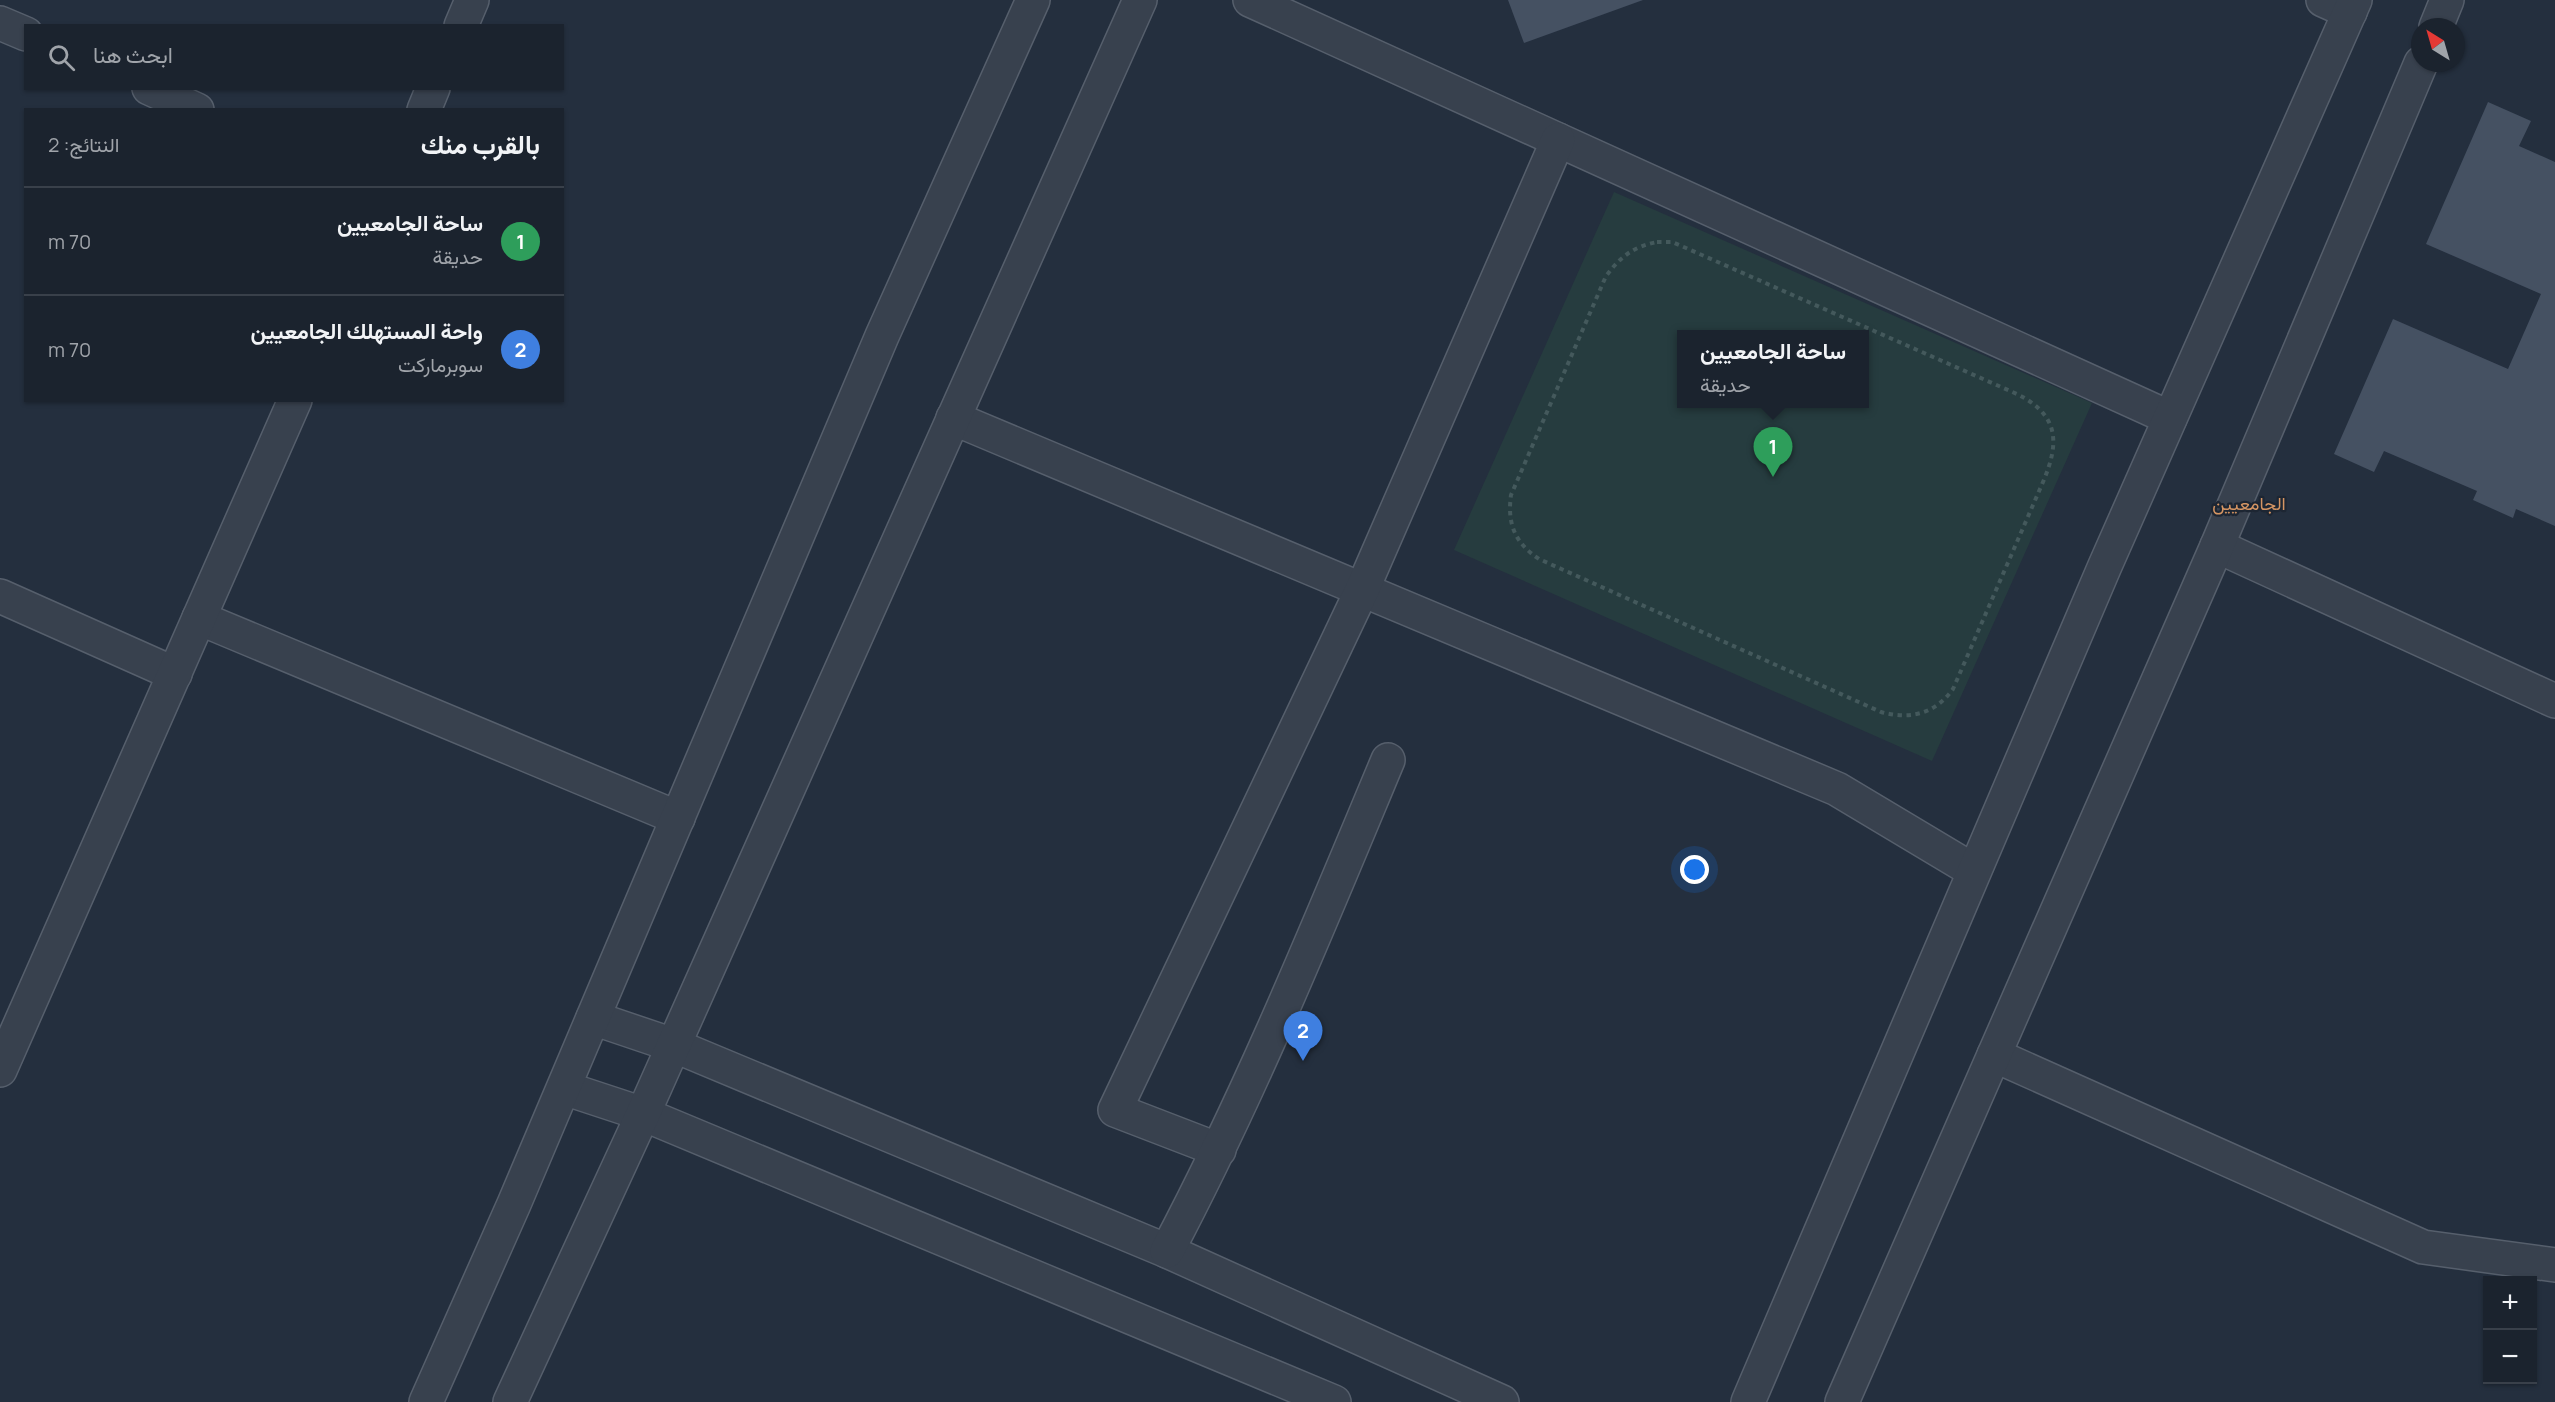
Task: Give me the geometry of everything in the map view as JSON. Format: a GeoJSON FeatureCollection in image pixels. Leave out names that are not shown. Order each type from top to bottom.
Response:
{"type":"FeatureCollection","features":[{"type":"Feature","properties":{"kind":"street"},"geometry":{"type":"LineString","coordinates":[[462,24],[472,0]]}},
{"type":"Feature","properties":{"kind":"street"},"geometry":{"type":"LineString","coordinates":[[426,1402],[564,1088],[882,336],[1033,0]]}},
{"type":"Feature","properties":{"kind":"street"},"geometry":{"type":"LineString","coordinates":[[510,1402],[643,1114],[1140,0]]}},
{"type":"Feature","properties":{"kind":"street"},"geometry":{"type":"LineString","coordinates":[[1250,0],[2170,418]]}},
{"type":"Feature","properties":{"kind":"street"},"geometry":{"type":"LineString","coordinates":[[2440,18],[2447,0]]}},
{"type":"Feature","properties":{"kind":"street"},"geometry":{"type":"LineString","coordinates":[[1748,1402],[2170,418],[2343,4]]}},
{"type":"Feature","properties":{"kind":"street"},"geometry":{"type":"LineString","coordinates":[[0,23],[24,33]]}},
{"type":"Feature","properties":{"kind":"street"},"geometry":{"type":"LineString","coordinates":[[1842,1402],[2217,546],[2417,72]]}},
{"type":"Feature","properties":{"kind":"street"},"geometry":{"type":"LineString","coordinates":[[153,90],[192,108]]}},
{"type":"Feature","properties":{"kind":"street"},"geometry":{"type":"LineString","coordinates":[[425,108],[432,90]]}},
{"type":"Feature","properties":{"kind":"street"},"geometry":{"type":"LineString","coordinates":[[1220,1150],[1115,1110],[1362,590],[1558,140]]}},
{"type":"Feature","properties":{"kind":"street"},"geometry":{"type":"LineString","coordinates":[[0,1070],[294,402]]}},
{"type":"Feature","properties":{"kind":"street"},"geometry":{"type":"LineString","coordinates":[[953,418],[1837,789],[1974,871]]}},
{"type":"Feature","properties":{"kind":"street"},"geometry":{"type":"LineString","coordinates":[[2217,546],[2555,701]]}},
{"type":"Feature","properties":{"kind":"street"},"geometry":{"type":"LineString","coordinates":[[0,596],[175,674]]}},
{"type":"Feature","properties":{"kind":"street"},"geometry":{"type":"LineString","coordinates":[[199,618],[678,818]]}},
{"type":"Feature","properties":{"kind":"street"},"geometry":{"type":"LineString","coordinates":[[1167,1251],[1220,1150],[1295,983],[1388,760]]}},
{"type":"Feature","properties":{"kind":"street"},"geometry":{"type":"LineString","coordinates":[[593,1018],[673,1045],[1167,1251],[1502,1402]]}},
{"type":"Feature","properties":{"kind":"street"},"geometry":{"type":"LineString","coordinates":[[1994,1055],[2423,1247],[2555,1265]]}},
{"type":"Feature","properties":{"kind":"street"},"geometry":{"type":"LineString","coordinates":[[564,1088],[643,1114],[1334,1402]]}},
{"type":"Feature","properties":{"kind":"path"},"geometry":{"type":"LineString","coordinates":[[1657,242],[1672,242],[2017,394],[2034,403],[2051,425],[2055,450],[2050,467],[1953,689],[1944,701],[1924,713],[1897,716],[1881,712],[1539,559],[1525,550],[1516,538],[1510,524],[1511,495],[1606,276],[1619,258],[1630,250],[1657,242]]}},
{"type":"Feature","properties":{"kind":"green space"},"geometry":{"type":"Polygon","coordinates":[[[1614,192],[2092,403],[1932,761],[1454,550],[1614,192]]]}},
{"type":"Feature","properties":{"kind":"building"},"geometry":{"type":"Polygon","coordinates":[[[1508,0],[1643,0],[1524,43],[1508,0]]]}},
{"type":"Feature","properties":{"kind":"building"},"geometry":{"type":"Polygon","coordinates":[[[2488,102],[2531,121],[2519,146],[2555,162],[2555,526],[2516,509],[2513,518],[2473,500],[2477,491],[2384,451],[2374,472],[2334,454],[2393,319],[2508,369],[2541,294],[2426,244],[2488,102]]]}},
{"type":"Feature","properties":{"kind":"place","name":"ساحة الجامعيين"},"geometry":{"type":"Point","coordinates":[1773,477]}},
{"type":"Feature","properties":{"kind":"place","name":"واحة المستهلك الجامعيين"},"geometry":{"type":"Point","coordinates":[1303,1061]}},
{"type":"Feature","properties":{"kind":"district","name":"الجامعيين"},"geometry":{"type":"Point","coordinates":[2249,504]}}]}
